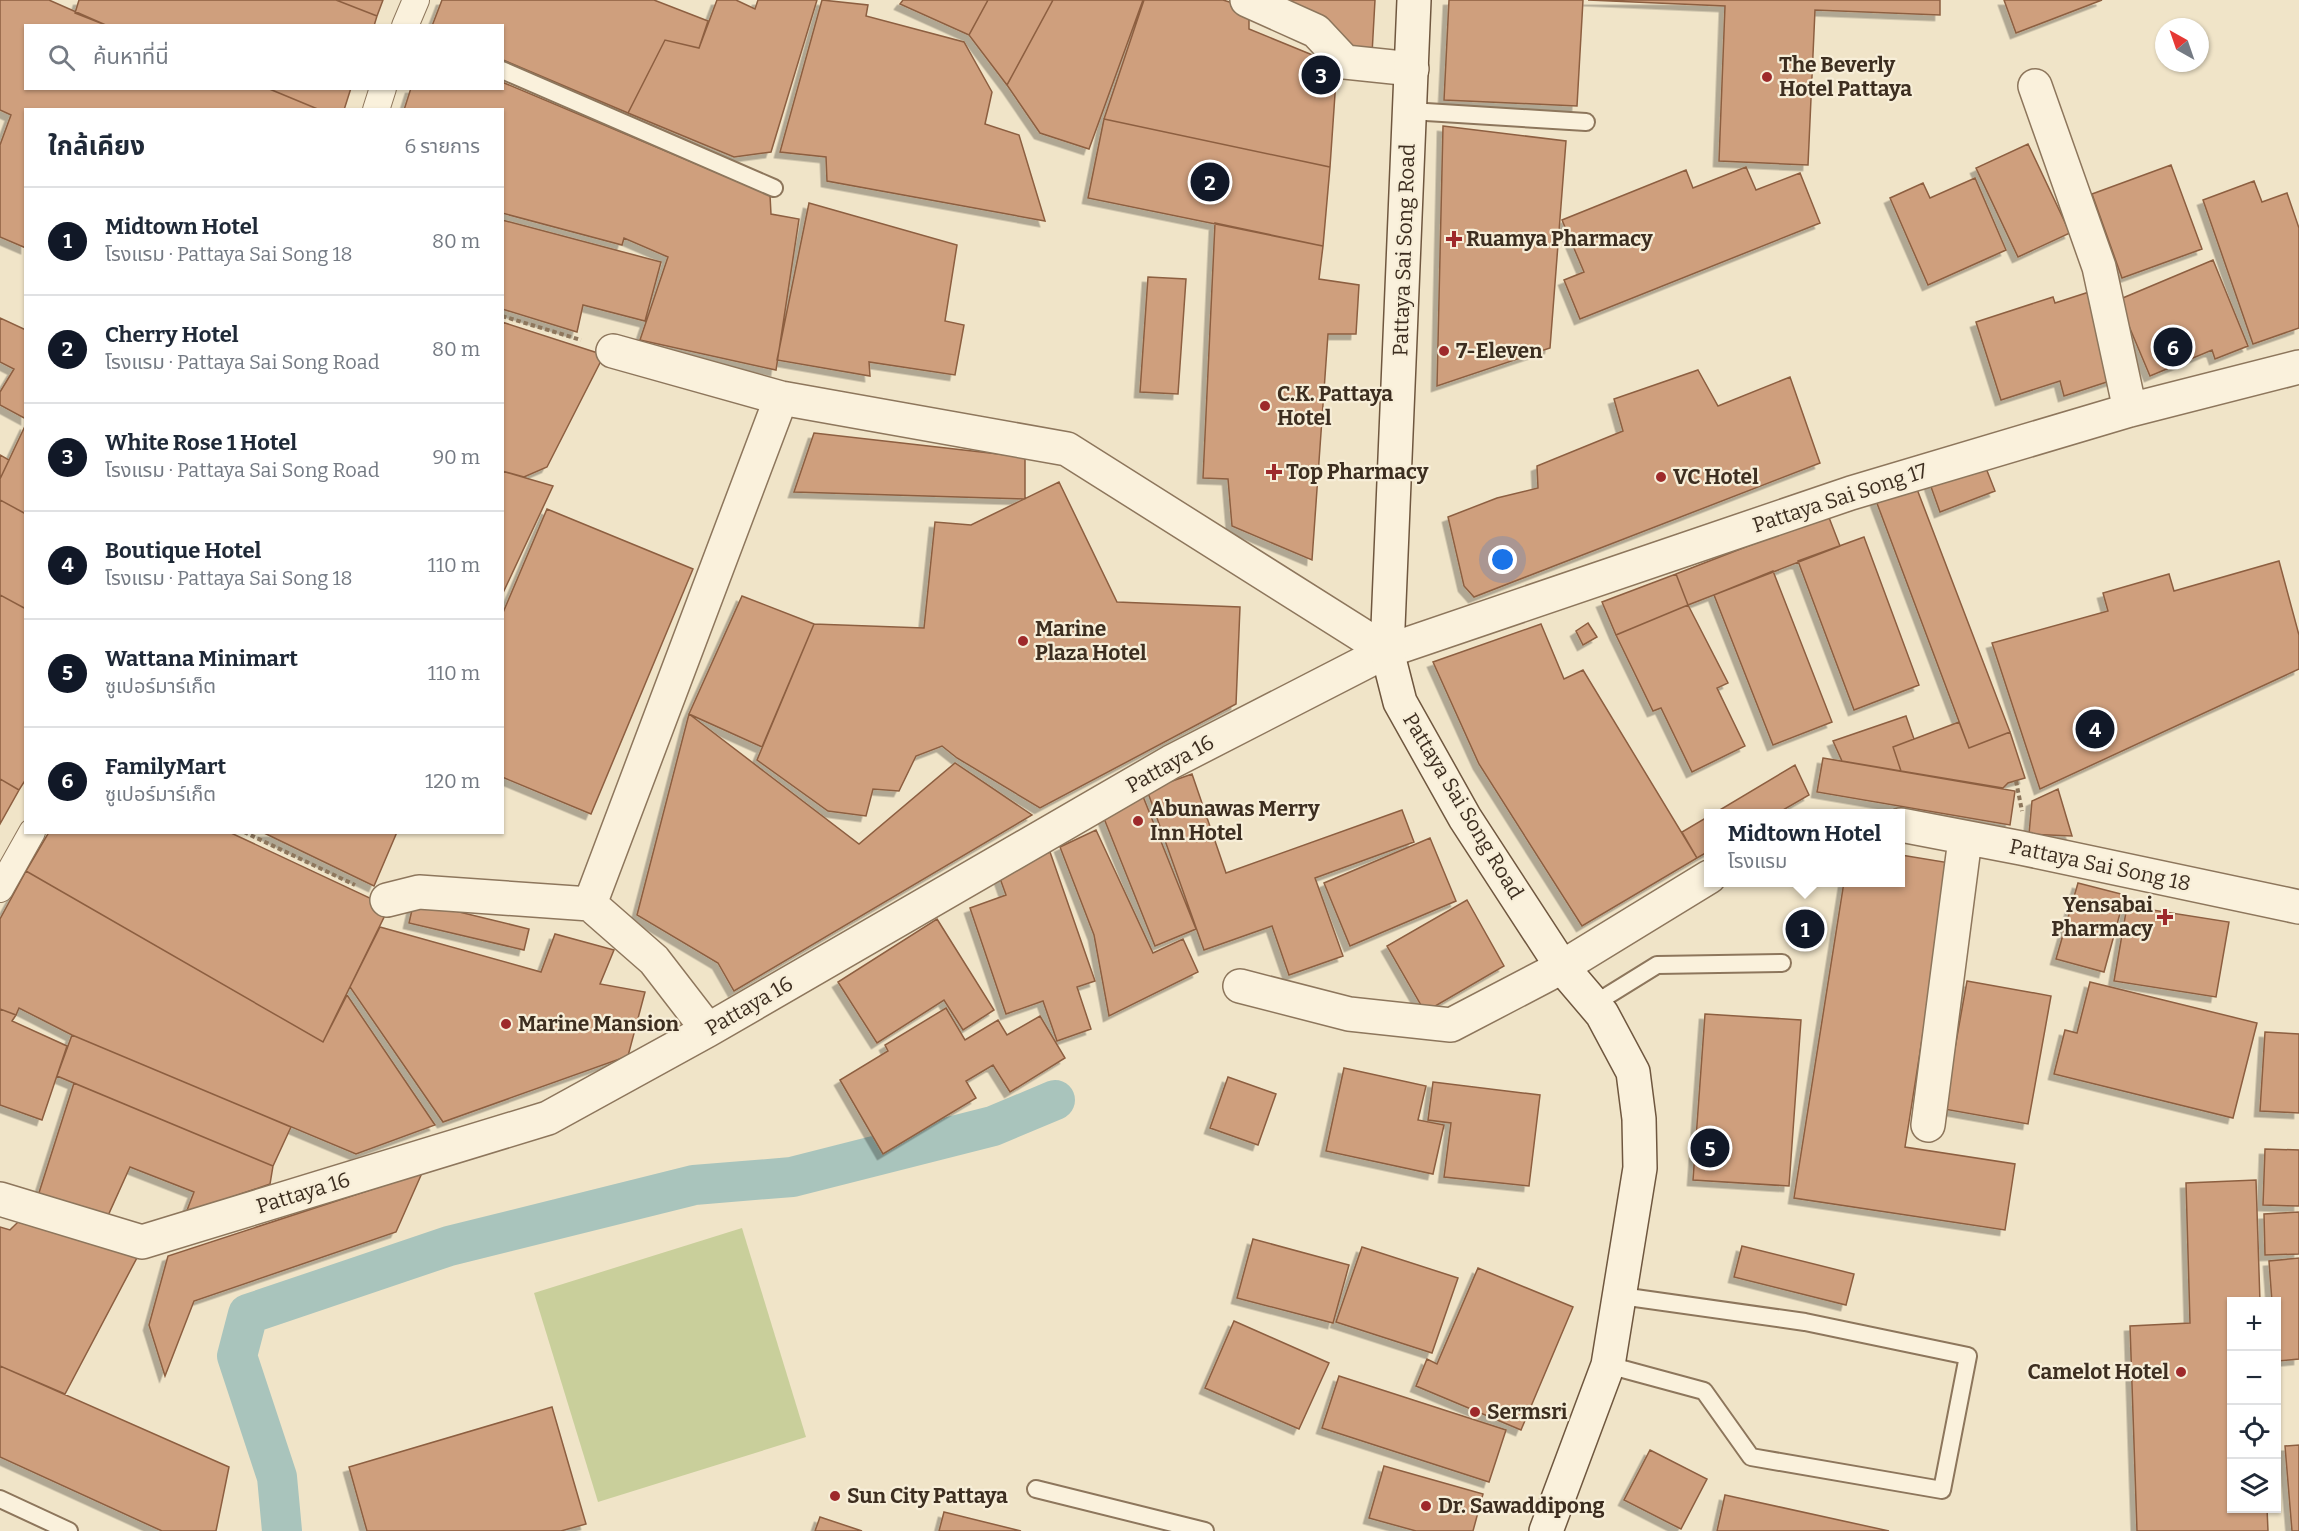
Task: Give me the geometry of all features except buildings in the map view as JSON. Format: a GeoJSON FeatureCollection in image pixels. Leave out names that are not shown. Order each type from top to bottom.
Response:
{"type":"FeatureCollection","features":[{"type":"Feature","properties":{"kind":"street"},"geometry":{"type":"LineString","coordinates":[[406,24],[416,0]]}},
{"type":"Feature","properties":{"kind":"street"},"geometry":{"type":"LineString","coordinates":[[1247,0],[1316,31],[1345,62],[1412,69]]}},
{"type":"Feature","properties":{"kind":"street","name":"Pattaya Sai Song Road"},"geometry":{"type":"LineString","coordinates":[[1414,0],[1387,651],[1400,702],[1465,818],[1562,967],[1594,1004],[1634,1072],[1639,1119],[1640,1168],[1608,1365],[1546,1531]]}},
{"type":"Feature","properties":{"kind":"street"},"geometry":{"type":"LineString","coordinates":[[2035,86],[2099,267],[2130,410]]}},
{"type":"Feature","properties":{"kind":"street"},"geometry":{"type":"LineString","coordinates":[[377,108],[382,90]]}},
{"type":"Feature","properties":{"kind":"street"},"geometry":{"type":"LineString","coordinates":[[613,351],[782,398],[1067,450],[1387,651]]}},
{"type":"Feature","properties":{"kind":"street","name":"Pattaya Sai Song 17"},"geometry":{"type":"LineString","coordinates":[[1387,651],[1851,493],[2130,410],[2299,367]]}},
{"type":"Feature","properties":{"kind":"street"},"geometry":{"type":"LineString","coordinates":[[590,904],[782,398]]}},
{"type":"Feature","properties":{"kind":"street","name":"Pattaya 16"},"geometry":{"type":"LineString","coordinates":[[0,1199],[142,1242],[548,1118],[708,1030],[1171,762],[1387,651]]}},
{"type":"Feature","properties":{"kind":"street","name":"Pattaya Sai Song 18"},"geometry":{"type":"LineString","coordinates":[[1905,826],[2299,907]]}},
{"type":"Feature","properties":{"kind":"street"},"geometry":{"type":"LineString","coordinates":[[0,889],[31,834]]}},
{"type":"Feature","properties":{"kind":"street"},"geometry":{"type":"LineString","coordinates":[[1928,1125],[1965,839]]}},
{"type":"Feature","properties":{"kind":"street"},"geometry":{"type":"LineString","coordinates":[[1240,986],[1349,1014],[1451,1025],[1562,967],[1704,880]]}},
{"type":"Feature","properties":{"kind":"street"},"geometry":{"type":"LineString","coordinates":[[387,900],[419,892],[590,904],[654,960],[708,1030]]}},
{"type":"Feature","properties":{"kind":"lane"},"geometry":{"type":"LineString","coordinates":[[504,71],[774,188]]}},
{"type":"Feature","properties":{"kind":"lane"},"geometry":{"type":"LineString","coordinates":[[1410,111],[1586,122]]}},
{"type":"Feature","properties":{"kind":"lane"},"geometry":{"type":"LineString","coordinates":[[1594,1004],[1657,965],[1782,963]]}},
{"type":"Feature","properties":{"kind":"lane"},"geometry":{"type":"LineString","coordinates":[[1608,1365],[1704,1391],[1751,1457],[1942,1490],[1968,1356],[1805,1322],[1621,1296]]}},
{"type":"Feature","properties":{"kind":"lane"},"geometry":{"type":"LineString","coordinates":[[1036,1489],[1205,1531]]}},
{"type":"Feature","properties":{"kind":"lane"},"geometry":{"type":"LineString","coordinates":[[0,1499],[69,1531]]}},
{"type":"Feature","properties":{"kind":"path"},"geometry":{"type":"LineString","coordinates":[[504,317],[613,351]]}},
{"type":"Feature","properties":{"kind":"path"},"geometry":{"type":"LineString","coordinates":[[248,834],[387,900]]}},
{"type":"Feature","properties":{"kind":"green space"},"geometry":{"type":"Polygon","coordinates":[[[742,1228],[806,1437],[598,1502],[534,1293],[742,1228]]]}},
{"type":"Feature","properties":{"kind":"waterway"},"geometry":{"type":"LineString","coordinates":[[282,1531],[277,1477],[237,1356],[248,1314],[449,1246],[694,1185],[792,1177],[993,1126],[1055,1100]]}},
{"type":"Feature","properties":{"kind":"place","name":"White Rose 1 Hotel"},"geometry":{"type":"Point","coordinates":[1321,75]}},
{"type":"Feature","properties":{"kind":"place","name":"The Beverly Hotel Pattaya"},"geometry":{"type":"Point","coordinates":[1767,77]}},
{"type":"Feature","properties":{"kind":"place","name":"Cherry Hotel"},"geometry":{"type":"Point","coordinates":[1210,182]}},
{"type":"Feature","properties":{"kind":"place","name":"Ruamya Pharmacy"},"geometry":{"type":"Point","coordinates":[1454,239]}},
{"type":"Feature","properties":{"kind":"place","name":"FamilyMart"},"geometry":{"type":"Point","coordinates":[2173,347]}},
{"type":"Feature","properties":{"kind":"place","name":"7-Eleven"},"geometry":{"type":"Point","coordinates":[1444,351]}},
{"type":"Feature","properties":{"kind":"place","name":"C.K. Pattaya Hotel"},"geometry":{"type":"Point","coordinates":[1265,406]}},
{"type":"Feature","properties":{"kind":"place","name":"Top Pharmacy"},"geometry":{"type":"Point","coordinates":[1274,472]}},
{"type":"Feature","properties":{"kind":"place","name":"VC Hotel"},"geometry":{"type":"Point","coordinates":[1661,477]}},
{"type":"Feature","properties":{"kind":"place","name":"Marine Plaza Hotel"},"geometry":{"type":"Point","coordinates":[1023,641]}},
{"type":"Feature","properties":{"kind":"place","name":"Boutique Hotel"},"geometry":{"type":"Point","coordinates":[2095,729]}},
{"type":"Feature","properties":{"kind":"place","name":"Abunawas Merry Inn Hotel"},"geometry":{"type":"Point","coordinates":[1138,821]}},
{"type":"Feature","properties":{"kind":"place","name":"Yensabai Pharmacy"},"geometry":{"type":"Point","coordinates":[2165,917]}},
{"type":"Feature","properties":{"kind":"place","name":"Midtown Hotel"},"geometry":{"type":"Point","coordinates":[1805,929]}},
{"type":"Feature","properties":{"kind":"place","name":"Marine Mansion"},"geometry":{"type":"Point","coordinates":[506,1024]}},
{"type":"Feature","properties":{"kind":"place","name":"Wattana Minimart"},"geometry":{"type":"Point","coordinates":[1710,1148]}},
{"type":"Feature","properties":{"kind":"place","name":"Camelot Hotel"},"geometry":{"type":"Point","coordinates":[2181,1372]}},
{"type":"Feature","properties":{"kind":"place","name":"Sermsri"},"geometry":{"type":"Point","coordinates":[1475,1412]}},
{"type":"Feature","properties":{"kind":"place","name":"Sun City Pattaya"},"geometry":{"type":"Point","coordinates":[835,1496]}},
{"type":"Feature","properties":{"kind":"place","name":"Dr. Sawaddipong"},"geometry":{"type":"Point","coordinates":[1426,1506]}}]}
